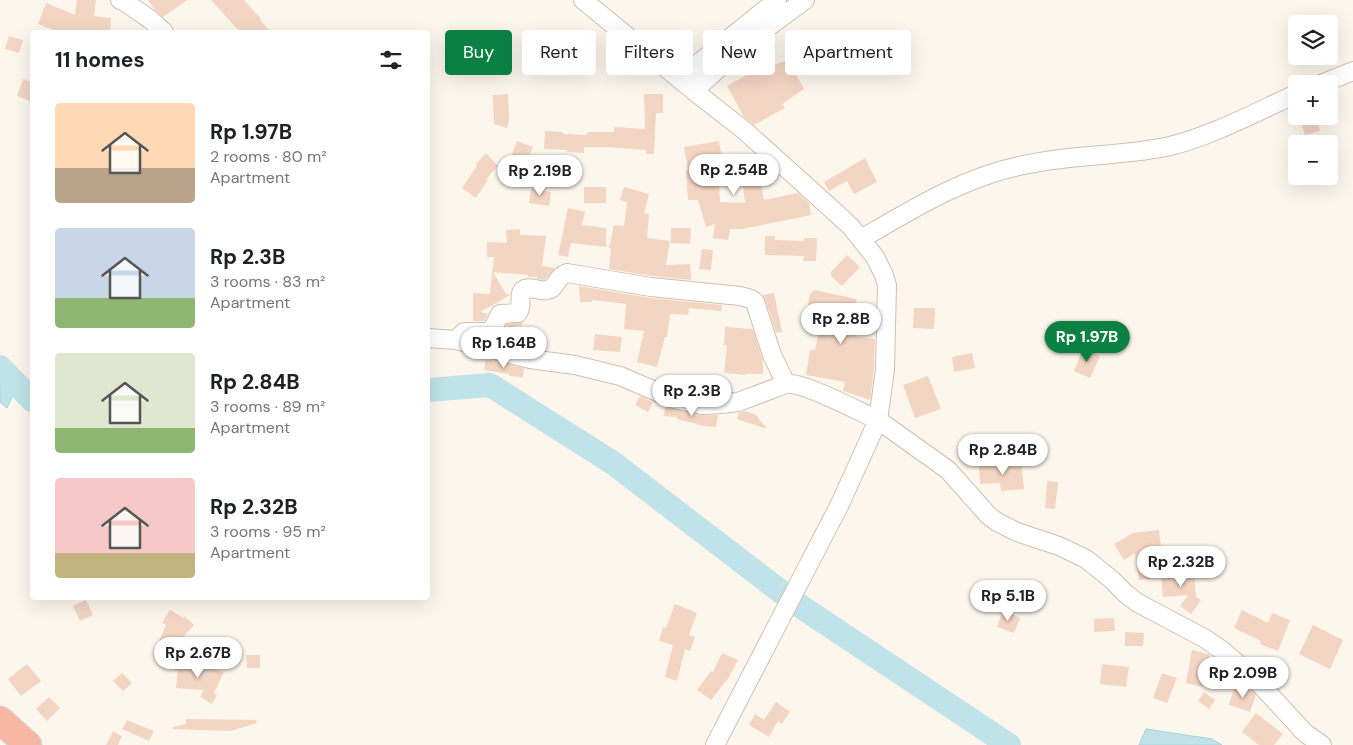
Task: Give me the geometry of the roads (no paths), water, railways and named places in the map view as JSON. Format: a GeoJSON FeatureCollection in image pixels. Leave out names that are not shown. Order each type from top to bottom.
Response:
{"type":"FeatureCollection","features":[{"type":"Feature","properties":{"kind":"highway"},"geometry":{"type":"LineString","coordinates":[[0,720],[28,745]]}},
{"type":"Feature","properties":{"kind":"street"},"geometry":{"type":"LineString","coordinates":[[120,0],[151,20],[162,30]]}},
{"type":"Feature","properties":{"kind":"street"},"geometry":{"type":"LineString","coordinates":[[583,0],[745,131],[835,212],[861,239],[879,264],[887,284],[885,370],[878,420],[840,504],[715,745]]}},
{"type":"Feature","properties":{"kind":"street"},"geometry":{"type":"LineString","coordinates":[[679,79],[778,0]]}},
{"type":"Feature","properties":{"kind":"street"},"geometry":{"type":"LineString","coordinates":[[694,91],[745,44],[805,0]]}},
{"type":"Feature","properties":{"kind":"street"},"geometry":{"type":"LineString","coordinates":[[1338,78],[1353,72]]}},
{"type":"Feature","properties":{"kind":"street"},"geometry":{"type":"LineString","coordinates":[[861,239],[923,203],[987,175],[1047,161],[1169,146],[1206,135],[1288,98]]}},
{"type":"Feature","properties":{"kind":"street"},"geometry":{"type":"LineString","coordinates":[[456,340],[464,332],[486,332],[492,330],[500,314],[518,313],[521,308],[521,293],[523,290],[549,290],[555,286],[559,278],[568,273],[651,288],[740,296],[751,299],[755,302],[772,355],[786,384]]}},
{"type":"Feature","properties":{"kind":"street"},"geometry":{"type":"LineString","coordinates":[[430,338],[456,340],[530,359],[575,365],[620,376],[674,399],[702,405],[738,402],[786,384],[804,386],[878,420],[948,470],[988,515],[997,522],[1017,532],[1059,546],[1086,559],[1111,578],[1126,594],[1138,603],[1204,638],[1223,651],[1258,682],[1305,733],[1322,745]]}},
{"type":"Feature","properties":{"kind":"water"},"geometry":{"type":"Polygon","coordinates":[[[0,359],[20,381],[7,408],[0,402],[0,359]]]}},
{"type":"Feature","properties":{"kind":"water"},"geometry":{"type":"Polygon","coordinates":[[[1146,729],[1212,739],[1222,745],[1139,745],[1146,729]]]}},
{"type":"Feature","properties":{"kind":"waterway"},"geometry":{"type":"LineString","coordinates":[[0,367],[30,398]]}},
{"type":"Feature","properties":{"kind":"waterway"},"geometry":{"type":"LineString","coordinates":[[430,390],[490,385],[613,463],[797,604],[1009,745]]}}]}
